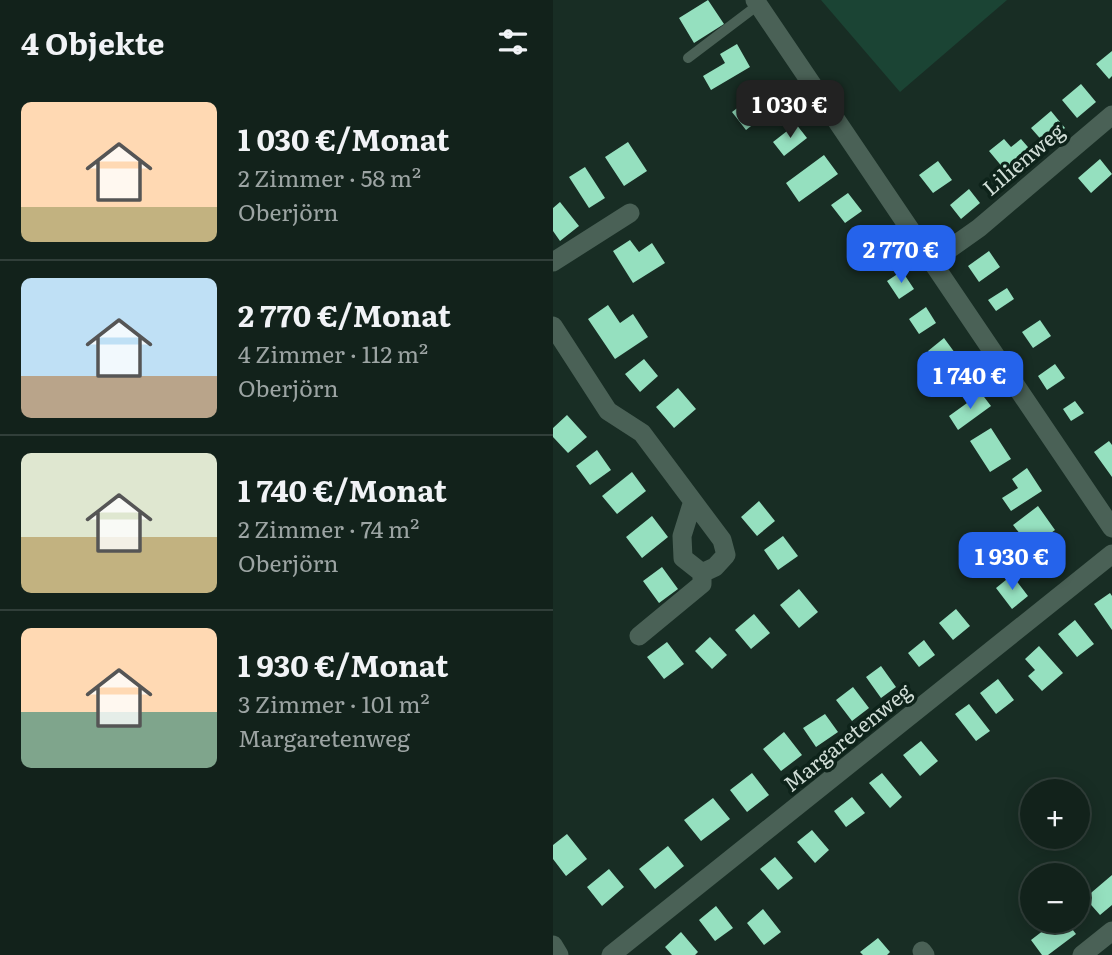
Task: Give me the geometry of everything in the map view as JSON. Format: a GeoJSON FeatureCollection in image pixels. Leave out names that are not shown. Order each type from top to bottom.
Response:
{"type":"FeatureCollection","features":[{"type":"Feature","properties":{"kind":"street"},"geometry":{"type":"LineString","coordinates":[[756,3],[931,262],[1107,507],[1112,528]]}},
{"type":"Feature","properties":{"kind":"street","name":"Lilienweg"},"geometry":{"type":"LineString","coordinates":[[931,262],[979,228],[1112,115]]}},
{"type":"Feature","properties":{"kind":"street"},"geometry":{"type":"LineString","coordinates":[[553,262],[630,213]]}},
{"type":"Feature","properties":{"kind":"street"},"geometry":{"type":"LineString","coordinates":[[553,326],[608,411],[642,433],[692,504],[722,540],[726,555],[715,567],[702,573]]}},
{"type":"Feature","properties":{"kind":"street"},"geometry":{"type":"LineString","coordinates":[[692,504],[682,536],[683,558],[702,573]]}},
{"type":"Feature","properties":{"kind":"street","name":"Margaretenweg"},"geometry":{"type":"LineString","coordinates":[[611,955],[1112,554]]}},
{"type":"Feature","properties":{"kind":"street"},"geometry":{"type":"LineString","coordinates":[[639,636],[702,584],[702,573]]}},
{"type":"Feature","properties":{"kind":"street"},"geometry":{"type":"LineString","coordinates":[[1082,955],[1112,931]]}},
{"type":"Feature","properties":{"kind":"street"},"geometry":{"type":"LineString","coordinates":[[553,945],[559,955]]}},
{"type":"Feature","properties":{"kind":"lane"},"geometry":{"type":"LineString","coordinates":[[688,58],[756,3]]}},
{"type":"Feature","properties":{"kind":"green space"},"geometry":{"type":"Polygon","coordinates":[[[821,0],[1007,0],[900,92],[821,0]]]}},
{"type":"Feature","properties":{"kind":"building"},"geometry":{"type":"Polygon","coordinates":[[[708,0],[724,24],[694,43],[679,18],[708,0]]]}},
{"type":"Feature","properties":{"kind":"building"},"geometry":{"type":"Polygon","coordinates":[[[737,44],[750,67],[711,90],[703,76],[725,63],[720,54],[737,44]]]}},
{"type":"Feature","properties":{"kind":"building"},"geometry":{"type":"Polygon","coordinates":[[[1112,51],[1112,76],[1109,79],[1096,64],[1112,51]]]}},
{"type":"Feature","properties":{"kind":"building"},"geometry":{"type":"Polygon","coordinates":[[[1081,84],[1096,102],[1077,118],[1062,100],[1081,84]]]}},
{"type":"Feature","properties":{"kind":"building"},"geometry":{"type":"Polygon","coordinates":[[[756,94],[770,111],[746,130],[732,112],[756,94]]]}},
{"type":"Feature","properties":{"kind":"building"},"geometry":{"type":"Polygon","coordinates":[[[1051,111],[1065,128],[1045,144],[1031,128],[1051,111]]]}},
{"type":"Feature","properties":{"kind":"building"},"geometry":{"type":"Polygon","coordinates":[[[796,124],[807,138],[784,156],[773,142],[796,124]]]}},
{"type":"Feature","properties":{"kind":"building"},"geometry":{"type":"Polygon","coordinates":[[[1004,139],[1011,147],[1021,139],[1034,154],[1009,175],[989,151],[1004,139]]]}},
{"type":"Feature","properties":{"kind":"building"},"geometry":{"type":"Polygon","coordinates":[[[628,142],[647,171],[624,186],[605,157],[628,142]]]}},
{"type":"Feature","properties":{"kind":"building"},"geometry":{"type":"Polygon","coordinates":[[[824,155],[838,174],[799,202],[786,183],[824,155]]]}},
{"type":"Feature","properties":{"kind":"building"},"geometry":{"type":"Polygon","coordinates":[[[1100,159],[1112,174],[1091,193],[1078,178],[1100,159]]]}},
{"type":"Feature","properties":{"kind":"building"},"geometry":{"type":"Polygon","coordinates":[[[938,161],[952,180],[933,193],[919,175],[938,161]]]}},
{"type":"Feature","properties":{"kind":"building"},"geometry":{"type":"Polygon","coordinates":[[[585,167],[605,198],[589,208],[569,177],[585,167]]]}},
{"type":"Feature","properties":{"kind":"building"},"geometry":{"type":"Polygon","coordinates":[[[969,189],[980,203],[961,219],[950,205],[969,189]]]}},
{"type":"Feature","properties":{"kind":"building"},"geometry":{"type":"Polygon","coordinates":[[[848,193],[862,211],[845,223],[831,205],[848,193]]]}},
{"type":"Feature","properties":{"kind":"building"},"geometry":{"type":"Polygon","coordinates":[[[560,202],[579,226],[560,241],[553,231],[553,208],[560,202]]]}},
{"type":"Feature","properties":{"kind":"building"},"geometry":{"type":"Polygon","coordinates":[[[876,233],[889,251],[871,264],[858,247],[876,233]]]}},
{"type":"Feature","properties":{"kind":"building"},"geometry":{"type":"Polygon","coordinates":[[[630,240],[639,252],[652,243],[665,263],[633,283],[613,251],[630,240]]]}},
{"type":"Feature","properties":{"kind":"building"},"geometry":{"type":"Polygon","coordinates":[[[989,251],[1000,267],[979,282],[968,266],[989,251]]]}},
{"type":"Feature","properties":{"kind":"building"},"geometry":{"type":"Polygon","coordinates":[[[902,271],[914,289],[899,299],[887,281],[902,271]]]}},
{"type":"Feature","properties":{"kind":"building"},"geometry":{"type":"Polygon","coordinates":[[[1007,288],[1014,299],[996,311],[988,300],[1007,288]]]}},
{"type":"Feature","properties":{"kind":"building"},"geometry":{"type":"Polygon","coordinates":[[[608,305],[620,323],[633,314],[648,337],[615,359],[588,319],[608,305]]]}},
{"type":"Feature","properties":{"kind":"building"},"geometry":{"type":"Polygon","coordinates":[[[926,307],[936,323],[919,334],[909,319],[926,307]]]}},
{"type":"Feature","properties":{"kind":"building"},"geometry":{"type":"Polygon","coordinates":[[[1040,320],[1051,336],[1033,348],[1022,332],[1040,320]]]}},
{"type":"Feature","properties":{"kind":"building"},"geometry":{"type":"Polygon","coordinates":[[[944,338],[955,353],[938,365],[928,351],[944,338]]]}},
{"type":"Feature","properties":{"kind":"building"},"geometry":{"type":"Polygon","coordinates":[[[644,359],[658,376],[640,392],[625,374],[644,359]]]}},
{"type":"Feature","properties":{"kind":"building"},"geometry":{"type":"Polygon","coordinates":[[[1055,364],[1065,378],[1047,390],[1038,376],[1055,364]]]}},
{"type":"Feature","properties":{"kind":"building"},"geometry":{"type":"Polygon","coordinates":[[[964,368],[973,380],[952,395],[943,383],[964,368]]]}},
{"type":"Feature","properties":{"kind":"building"},"geometry":{"type":"Polygon","coordinates":[[[678,388],[696,409],[674,428],[656,407],[678,388]]]}},
{"type":"Feature","properties":{"kind":"building"},"geometry":{"type":"Polygon","coordinates":[[[981,393],[991,406],[958,430],[949,416],[981,393]]]}},
{"type":"Feature","properties":{"kind":"building"},"geometry":{"type":"Polygon","coordinates":[[[1075,401],[1084,413],[1071,421],[1063,409],[1075,401]]]}},
{"type":"Feature","properties":{"kind":"building"},"geometry":{"type":"Polygon","coordinates":[[[567,415],[587,437],[568,453],[553,437],[553,428],[567,415]]]}},
{"type":"Feature","properties":{"kind":"building"},"geometry":{"type":"Polygon","coordinates":[[[991,428],[1011,459],[990,472],[970,441],[991,428]]]}},
{"type":"Feature","properties":{"kind":"building"},"geometry":{"type":"Polygon","coordinates":[[[1109,441],[1112,445],[1112,477],[1094,452],[1109,441]]]}},
{"type":"Feature","properties":{"kind":"building"},"geometry":{"type":"Polygon","coordinates":[[[597,450],[611,470],[590,485],[576,466],[597,450]]]}},
{"type":"Feature","properties":{"kind":"building"},"geometry":{"type":"Polygon","coordinates":[[[1027,468],[1042,491],[1011,511],[1002,498],[1018,488],[1012,479],[1027,468]]]}},
{"type":"Feature","properties":{"kind":"building"},"geometry":{"type":"Polygon","coordinates":[[[632,472],[646,491],[617,514],[602,496],[632,472]]]}},
{"type":"Feature","properties":{"kind":"building"},"geometry":{"type":"Polygon","coordinates":[[[759,501],[775,521],[757,536],[741,517],[759,501]]]}},
{"type":"Feature","properties":{"kind":"building"},"geometry":{"type":"Polygon","coordinates":[[[1038,506],[1055,530],[1031,548],[1013,525],[1038,506]]]}},
{"type":"Feature","properties":{"kind":"building"},"geometry":{"type":"Polygon","coordinates":[[[652,516],[668,537],[642,558],[626,537],[652,516]]]}},
{"type":"Feature","properties":{"kind":"building"},"geometry":{"type":"Polygon","coordinates":[[[783,536],[798,556],[778,570],[764,550],[783,536]]]}},
{"type":"Feature","properties":{"kind":"building"},"geometry":{"type":"Polygon","coordinates":[[[662,567],[678,589],[659,603],[643,581],[662,567]]]}},
{"type":"Feature","properties":{"kind":"building"},"geometry":{"type":"Polygon","coordinates":[[[1012,575],[1028,596],[1012,609],[996,588],[1012,575]]]}},
{"type":"Feature","properties":{"kind":"building"},"geometry":{"type":"Polygon","coordinates":[[[799,589],[818,612],[799,628],[780,605],[799,589]]]}},
{"type":"Feature","properties":{"kind":"building"},"geometry":{"type":"Polygon","coordinates":[[[1110,593],[1112,596],[1112,630],[1094,604],[1110,593]]]}},
{"type":"Feature","properties":{"kind":"building"},"geometry":{"type":"Polygon","coordinates":[[[956,609],[970,626],[953,640],[939,623],[956,609]]]}},
{"type":"Feature","properties":{"kind":"building"},"geometry":{"type":"Polygon","coordinates":[[[754,614],[770,633],[751,649],[735,630],[754,614]]]}},
{"type":"Feature","properties":{"kind":"building"},"geometry":{"type":"Polygon","coordinates":[[[1075,620],[1094,644],[1077,657],[1058,634],[1075,620]]]}},
{"type":"Feature","properties":{"kind":"building"},"geometry":{"type":"Polygon","coordinates":[[[710,637],[727,655],[712,669],[695,651],[710,637]]]}},
{"type":"Feature","properties":{"kind":"building"},"geometry":{"type":"Polygon","coordinates":[[[924,640],[935,655],[919,667],[908,653],[924,640]]]}},
{"type":"Feature","properties":{"kind":"building"},"geometry":{"type":"Polygon","coordinates":[[[667,642],[684,664],[664,679],[647,657],[667,642]]]}},
{"type":"Feature","properties":{"kind":"building"},"geometry":{"type":"Polygon","coordinates":[[[1039,646],[1063,673],[1042,691],[1028,676],[1035,670],[1025,659],[1039,646]]]}},
{"type":"Feature","properties":{"kind":"building"},"geometry":{"type":"Polygon","coordinates":[[[881,666],[896,687],[881,698],[866,677],[881,666]]]}},
{"type":"Feature","properties":{"kind":"building"},"geometry":{"type":"Polygon","coordinates":[[[998,679],[1014,700],[996,714],[980,693],[998,679]]]}},
{"type":"Feature","properties":{"kind":"building"},"geometry":{"type":"Polygon","coordinates":[[[853,687],[869,708],[852,721],[836,700],[853,687]]]}},
{"type":"Feature","properties":{"kind":"building"},"geometry":{"type":"Polygon","coordinates":[[[969,704],[990,731],[976,741],[955,714],[969,704]]]}},
{"type":"Feature","properties":{"kind":"building"},"geometry":{"type":"Polygon","coordinates":[[[825,714],[838,732],[816,747],[803,728],[825,714]]]}},
{"type":"Feature","properties":{"kind":"building"},"geometry":{"type":"Polygon","coordinates":[[[784,732],[802,755],[781,771],[763,749],[784,732]]]}},
{"type":"Feature","properties":{"kind":"building"},"geometry":{"type":"Polygon","coordinates":[[[921,741],[938,761],[920,776],[903,755],[921,741]]]}},
{"type":"Feature","properties":{"kind":"building"},"geometry":{"type":"Polygon","coordinates":[[[752,773],[769,795],[747,812],[730,790],[752,773]]]}},
{"type":"Feature","properties":{"kind":"building"},"geometry":{"type":"Polygon","coordinates":[[[882,773],[902,797],[890,808],[869,783],[882,773]]]}},
{"type":"Feature","properties":{"kind":"building"},"geometry":{"type":"Polygon","coordinates":[[[852,797],[865,813],[846,827],[834,811],[852,797]]]}},
{"type":"Feature","properties":{"kind":"building"},"geometry":{"type":"Polygon","coordinates":[[[713,798],[730,819],[701,841],[684,820],[713,798]]]}},
{"type":"Feature","properties":{"kind":"building"},"geometry":{"type":"Polygon","coordinates":[[[812,830],[829,850],[815,863],[797,842],[812,830]]]}},
{"type":"Feature","properties":{"kind":"building"},"geometry":{"type":"Polygon","coordinates":[[[567,834],[587,859],[566,876],[553,859],[553,845],[567,834]]]}},
{"type":"Feature","properties":{"kind":"building"},"geometry":{"type":"Polygon","coordinates":[[[668,846],[684,866],[655,889],[639,869],[668,846]]]}},
{"type":"Feature","properties":{"kind":"building"},"geometry":{"type":"Polygon","coordinates":[[[775,857],[793,878],[778,890],[760,869],[775,857]]]}},
{"type":"Feature","properties":{"kind":"building"},"geometry":{"type":"Polygon","coordinates":[[[609,869],[624,887],[602,906],[587,887],[609,869]]]}},
{"type":"Feature","properties":{"kind":"building"},"geometry":{"type":"Polygon","coordinates":[[[1112,875],[1112,905],[1100,915],[1090,904],[1090,894],[1112,875]]]}},
{"type":"Feature","properties":{"kind":"building"},"geometry":{"type":"Polygon","coordinates":[[[716,906],[733,928],[715,941],[699,920],[716,906]]]}},
{"type":"Feature","properties":{"kind":"building"},"geometry":{"type":"Polygon","coordinates":[[[763,909],[781,932],[764,945],[747,923],[763,909]]]}},
{"type":"Feature","properties":{"kind":"building"},"geometry":{"type":"Polygon","coordinates":[[[681,932],[698,952],[695,955],[672,955],[665,947],[681,932]]]}},
{"type":"Feature","properties":{"kind":"building"},"geometry":{"type":"Polygon","coordinates":[[[1040,933],[1076,934],[1048,955],[1042,955],[1031,940],[1040,933]]]}},
{"type":"Feature","properties":{"kind":"building"},"geometry":{"type":"Polygon","coordinates":[[[878,938],[890,952],[887,955],[863,955],[860,952],[878,938]]]}}]}
